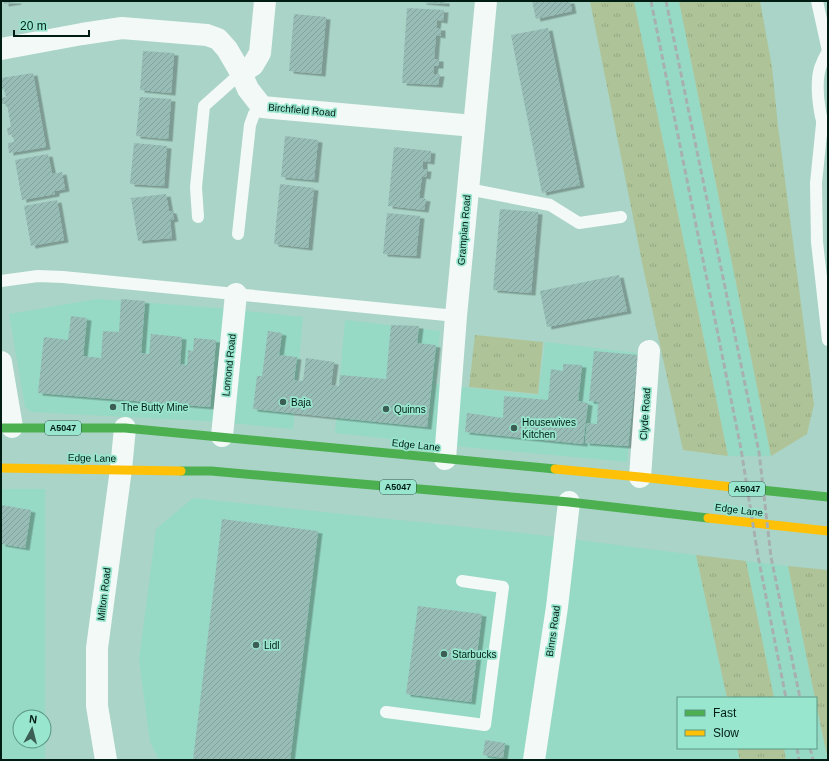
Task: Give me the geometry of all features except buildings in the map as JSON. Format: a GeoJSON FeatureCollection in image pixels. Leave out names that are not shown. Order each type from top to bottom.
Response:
{"type":"FeatureCollection","features":[{"type":"Feature","properties":{"kind":"highway","name":"Edge Lane"},"geometry":{"type":"LineString","coordinates":[[6,427],[125,428],[222,436],[445,459],[640,476],[828,497]]}},
{"type":"Feature","properties":{"kind":"highway","name":"Edge Lane"},"geometry":{"type":"LineString","coordinates":[[1,468],[212,471],[569,502],[828,531]]}},
{"type":"Feature","properties":{"kind":"street"},"geometry":{"type":"LineString","coordinates":[[241,74],[253,65],[260,53],[265,1]]}},
{"type":"Feature","properties":{"kind":"street","name":"Grampian Road"},"geometry":{"type":"LineString","coordinates":[[445,459],[456,316],[486,1]]}},
{"type":"Feature","properties":{"kind":"street","name":"Birchfield Road"},"geometry":{"type":"LineString","coordinates":[[1,49],[122,28],[207,35],[218,39],[227,48],[248,90],[262,107],[474,126]]}},
{"type":"Feature","properties":{"kind":"street","name":"Lomond Road"},"geometry":{"type":"LineString","coordinates":[[222,436],[236,294]]}},
{"type":"Feature","properties":{"kind":"street","name":"Clyde Road"},"geometry":{"type":"LineString","coordinates":[[640,476],[650,351]]}},
{"type":"Feature","properties":{"kind":"street"},"geometry":{"type":"LineString","coordinates":[[1,362],[6,427]]}},
{"type":"Feature","properties":{"kind":"street","name":"Milton Road"},"geometry":{"type":"LineString","coordinates":[[106,760],[98,706],[97,648],[125,428]]}},
{"type":"Feature","properties":{"kind":"street","name":"Binns Road"},"geometry":{"type":"LineString","coordinates":[[534,760],[556,607],[569,502]]}},
{"type":"Feature","properties":{"kind":"lane"},"geometry":{"type":"LineString","coordinates":[[817,1],[828,51],[820,69],[817,88],[822,124],[828,142]]}},
{"type":"Feature","properties":{"kind":"lane"},"geometry":{"type":"LineString","coordinates":[[198,217],[196,187],[204,106],[241,74]]}},
{"type":"Feature","properties":{"kind":"lane"},"geometry":{"type":"LineString","coordinates":[[238,234],[250,125],[254,114],[262,107]]}},
{"type":"Feature","properties":{"kind":"lane"},"geometry":{"type":"LineString","coordinates":[[822,124],[816,183],[817,242],[828,340]]}},
{"type":"Feature","properties":{"kind":"lane"},"geometry":{"type":"LineString","coordinates":[[468,189],[550,205],[579,223],[621,217]]}},
{"type":"Feature","properties":{"kind":"lane"},"geometry":{"type":"LineString","coordinates":[[817,242],[825,223],[828,223]]}},
{"type":"Feature","properties":{"kind":"lane"},"geometry":{"type":"LineString","coordinates":[[1,281],[38,276],[63,277],[456,316]]}},
{"type":"Feature","properties":{"kind":"lane"},"geometry":{"type":"LineString","coordinates":[[386,712],[485,725],[503,587],[462,581]]}},
{"type":"Feature","properties":{"kind":"shaded area"},"geometry":{"type":"Polygon","coordinates":[[[634,1],[679,1],[771,456],[728,456],[634,1]]]}},
{"type":"Feature","properties":{"kind":"shaded area"},"geometry":{"type":"Polygon","coordinates":[[[97,299],[218,308],[303,317],[293,429],[206,421],[31,412],[25,407],[9,314],[97,299]]]}},
{"type":"Feature","properties":{"kind":"shaded area"},"geometry":{"type":"Polygon","coordinates":[[[345,320],[440,331],[435,384],[538,395],[545,342],[638,353],[627,462],[335,433],[345,320]]]}},
{"type":"Feature","properties":{"kind":"shaded area"},"geometry":{"type":"Polygon","coordinates":[[[1,489],[45,489],[45,709],[12,709],[12,749],[45,749],[45,760],[1,760],[1,489]]]}},
{"type":"Feature","properties":{"kind":"shaded area"},"geometry":{"type":"Polygon","coordinates":[[[193,498],[531,534],[696,555],[727,697],[677,697],[677,749],[737,749],[740,760],[159,760],[150,742],[139,660],[156,529],[193,498]]]}},
{"type":"Feature","properties":{"kind":"shaded area"},"geometry":{"type":"Polygon","coordinates":[[[746,561],[788,566],[815,697],[774,697],[746,561]]]}},
{"type":"Feature","properties":{"kind":"shaded area"},"geometry":{"type":"Polygon","coordinates":[[[817,709],[828,760],[786,760],[784,749],[817,749],[817,709]]]}},
{"type":"Feature","properties":{"kind":"green space"},"geometry":{"type":"Polygon","coordinates":[[[590,1],[634,1],[728,456],[683,450],[644,272],[590,1]]]}},
{"type":"Feature","properties":{"kind":"green space"},"geometry":{"type":"Polygon","coordinates":[[[679,1],[760,1],[772,67],[778,126],[814,404],[807,434],[771,456],[679,1]]]}},
{"type":"Feature","properties":{"kind":"green space"},"geometry":{"type":"Polygon","coordinates":[[[475,335],[543,342],[538,394],[469,387],[475,335]]]}},
{"type":"Feature","properties":{"kind":"green space"},"geometry":{"type":"Polygon","coordinates":[[[696,555],[746,561],[774,697],[727,697],[696,555]]]}},
{"type":"Feature","properties":{"kind":"green space"},"geometry":{"type":"Polygon","coordinates":[[[788,566],[828,570],[828,760],[817,709],[817,697],[815,697],[788,566]]]}},
{"type":"Feature","properties":{"kind":"green space"},"geometry":{"type":"Polygon","coordinates":[[[737,749],[784,749],[786,760],[740,760],[737,749]]]}},
{"type":"Feature","properties":{"kind":"railway"},"geometry":{"type":"LineString","coordinates":[[651,1],[741,449],[758,556],[786,697]]}},
{"type":"Feature","properties":{"kind":"railway"},"geometry":{"type":"LineString","coordinates":[[666,1],[759,452],[771,557],[800,697]]}},
{"type":"Feature","properties":{"kind":"railway"},"geometry":{"type":"LineString","coordinates":[[797,749],[799,760]]}},
{"type":"Feature","properties":{"kind":"railway"},"geometry":{"type":"LineString","coordinates":[[810,749],[813,760]]}},
{"type":"Feature","properties":{"kind":"traffic: fast"},"geometry":{"type":"LineString","coordinates":[[1,428],[125,428],[555,469]]}},
{"type":"Feature","properties":{"kind":"traffic: fast"},"geometry":{"type":"LineString","coordinates":[[181,471],[211,471],[569,502],[708,518]]}},
{"type":"Feature","properties":{"kind":"traffic: fast"},"geometry":{"type":"LineString","coordinates":[[751,489],[828,497]]}},
{"type":"Feature","properties":{"kind":"traffic: slow"},"geometry":{"type":"LineString","coordinates":[[1,468],[181,471]]}},
{"type":"Feature","properties":{"kind":"traffic: slow"},"geometry":{"type":"LineString","coordinates":[[555,469],[751,489]]}},
{"type":"Feature","properties":{"kind":"traffic: slow"},"geometry":{"type":"LineString","coordinates":[[708,518],[828,531]]}},
{"type":"Feature","properties":{"kind":"place","name":"Baja"},"geometry":{"type":"Point","coordinates":[283,402]}},
{"type":"Feature","properties":{"kind":"place","name":"The Butty Mine"},"geometry":{"type":"Point","coordinates":[113,407]}},
{"type":"Feature","properties":{"kind":"place","name":"Quinns"},"geometry":{"type":"Point","coordinates":[386,409]}},
{"type":"Feature","properties":{"kind":"place","name":"Housewives Kitchen"},"geometry":{"type":"Point","coordinates":[514,428]}},
{"type":"Feature","properties":{"kind":"place","name":"Lidl"},"geometry":{"type":"Point","coordinates":[256,645]}},
{"type":"Feature","properties":{"kind":"place","name":"Starbucks"},"geometry":{"type":"Point","coordinates":[444,654]}}]}
